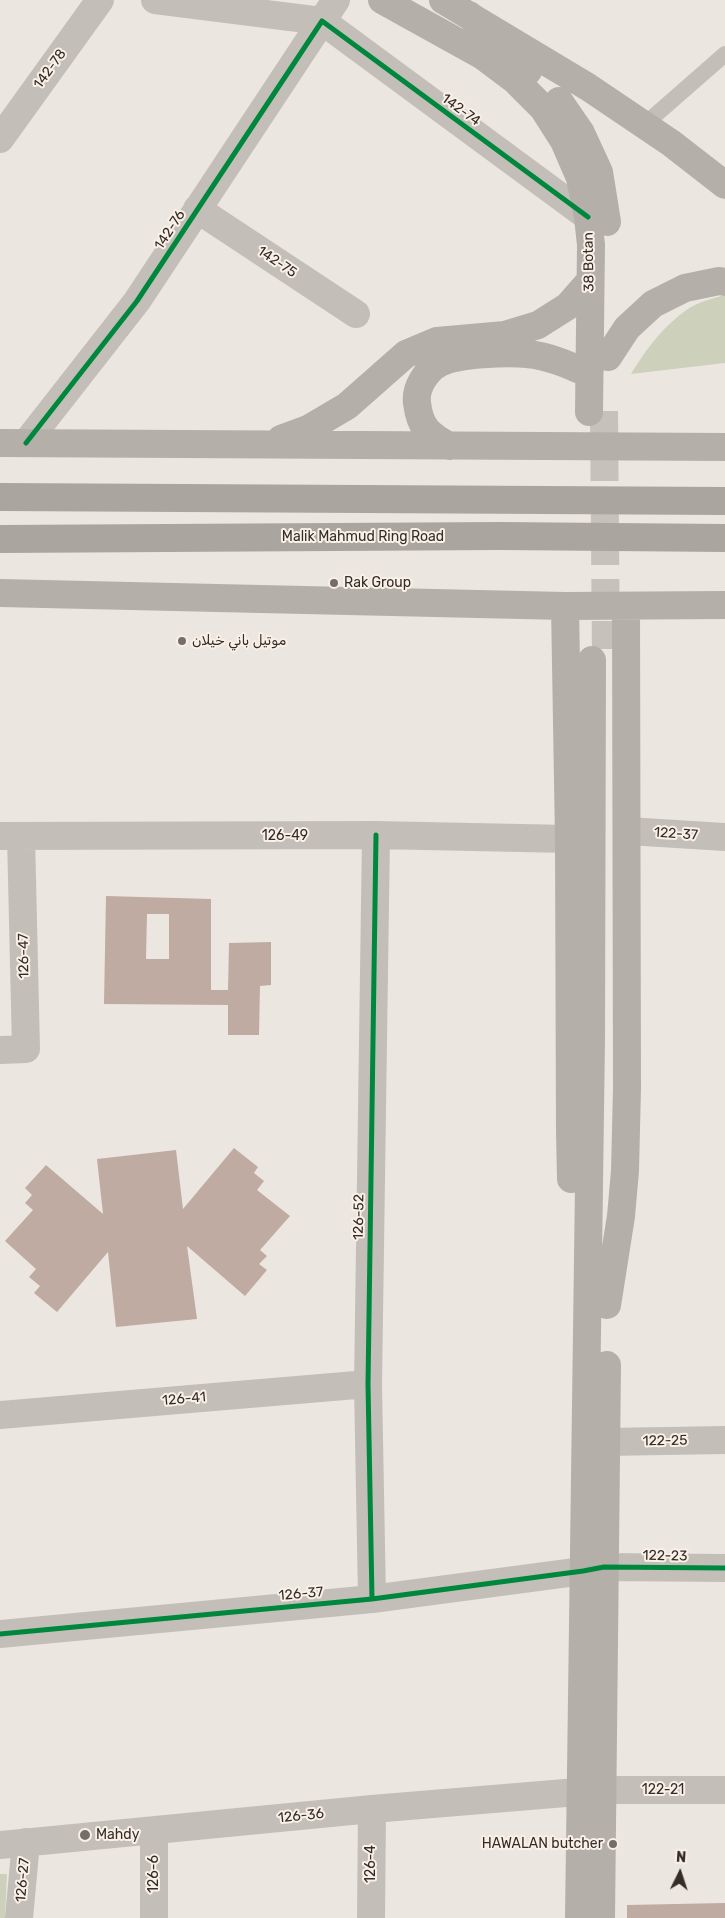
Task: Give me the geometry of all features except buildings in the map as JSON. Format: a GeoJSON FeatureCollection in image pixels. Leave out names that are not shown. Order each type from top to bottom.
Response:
{"type":"FeatureCollection","features":[{"type":"Feature","properties":{"kind":"highway"},"geometry":{"type":"LineString","coordinates":[[0,497],[725,501]]}},
{"type":"Feature","properties":{"kind":"highway","name":"Malik Mahmud Ring Road"},"geometry":{"type":"LineString","coordinates":[[0,539],[500,536],[725,538]]}},
{"type":"Feature","properties":{"kind":"main road","name":"38 Botan"},"geometry":{"type":"LineString","coordinates":[[382,0],[483,56],[515,80],[543,108],[564,142],[580,178],[588,217],[590,281],[598,366]]}},
{"type":"Feature","properties":{"kind":"main road","name":"38 Botan"},"geometry":{"type":"LineString","coordinates":[[443,0],[588,87],[671,143],[725,185]]}},
{"type":"Feature","properties":{"kind":"main road","name":"38 Botan"},"geometry":{"type":"LineString","coordinates":[[469,15],[558,99],[582,133],[599,172],[609,244],[598,366],[597,411]]}},
{"type":"Feature","properties":{"kind":"main road"},"geometry":{"type":"LineString","coordinates":[[265,444],[308,429],[347,406],[406,354],[437,341],[505,335],[538,325],[568,306],[590,281]]}},
{"type":"Feature","properties":{"kind":"main road"},"geometry":{"type":"LineString","coordinates":[[449,446],[430,436],[418,418],[416,397],[424,377],[440,363],[463,357],[527,354],[598,366],[627,328],[653,304],[685,288],[719,281],[725,282]]}},
{"type":"Feature","properties":{"kind":"main road"},"geometry":{"type":"LineString","coordinates":[[13,443],[725,447]]}},
{"type":"Feature","properties":{"kind":"main road"},"geometry":{"type":"LineString","coordinates":[[0,593],[565,606],[725,605]]}},
{"type":"Feature","properties":{"kind":"main road"},"geometry":{"type":"LineString","coordinates":[[565,606],[572,1186],[577,1240],[598,1306],[605,1442],[594,1569]]}},
{"type":"Feature","properties":{"kind":"main road"},"geometry":{"type":"LineString","coordinates":[[598,1306],[621,1216],[624,1171],[627,1088],[628,831],[626,606]]}},
{"type":"Feature","properties":{"kind":"main road"},"geometry":{"type":"LineString","coordinates":[[579,1918],[591,1791],[598,1306],[606,1142],[599,660]]}},
{"type":"Feature","properties":{"kind":"main road"},"geometry":{"type":"LineString","coordinates":[[591,1791],[601,1918]]}},
{"type":"Feature","properties":{"kind":"street","name":"142-78"},"geometry":{"type":"LineString","coordinates":[[0,138],[100,0]]}},
{"type":"Feature","properties":{"kind":"street"},"geometry":{"type":"LineString","coordinates":[[155,0],[329,10]]}},
{"type":"Feature","properties":{"kind":"street","name":"142-76"},"geometry":{"type":"LineString","coordinates":[[13,443],[137,301],[329,10]]}},
{"type":"Feature","properties":{"kind":"street","name":"142-74"},"geometry":{"type":"LineString","coordinates":[[329,10],[588,217]]}},
{"type":"Feature","properties":{"kind":"street","name":"142-75"},"geometry":{"type":"LineString","coordinates":[[197,209],[356,314]]}},
{"type":"Feature","properties":{"kind":"street","name":"122-37"},"geometry":{"type":"LineString","coordinates":[[628,831],[725,838]]}},
{"type":"Feature","properties":{"kind":"street","name":"126-49"},"geometry":{"type":"LineString","coordinates":[[10,836],[376,836],[569,839]]}},
{"type":"Feature","properties":{"kind":"street","name":"126-47"},"geometry":{"type":"LineString","coordinates":[[0,1050],[26,1049],[10,836]]}},
{"type":"Feature","properties":{"kind":"street","name":"126-52"},"geometry":{"type":"LineString","coordinates":[[372,1598],[368,1384],[376,836]]}},
{"type":"Feature","properties":{"kind":"street","name":"126-41"},"geometry":{"type":"LineString","coordinates":[[0,1415],[368,1384]]}},
{"type":"Feature","properties":{"kind":"street","name":"122-25"},"geometry":{"type":"LineString","coordinates":[[605,1442],[725,1440]]}},
{"type":"Feature","properties":{"kind":"street","name":"122-23"},"geometry":{"type":"LineString","coordinates":[[594,1569],[725,1568]]}},
{"type":"Feature","properties":{"kind":"street","name":"126-37"},"geometry":{"type":"LineString","coordinates":[[0,1634],[372,1598],[594,1569]]}},
{"type":"Feature","properties":{"kind":"street","name":"122-21"},"geometry":{"type":"LineString","coordinates":[[591,1791],[725,1790]]}},
{"type":"Feature","properties":{"kind":"street","name":"126-36"},"geometry":{"type":"LineString","coordinates":[[13,1843],[372,1809],[591,1791]]}},
{"type":"Feature","properties":{"kind":"street","name":"126-4"},"geometry":{"type":"LineString","coordinates":[[371,1918],[372,1809]]}},
{"type":"Feature","properties":{"kind":"street","name":"126-6"},"geometry":{"type":"LineString","coordinates":[[154,1831],[154,1918]]}},
{"type":"Feature","properties":{"kind":"street","name":"126-27"},"geometry":{"type":"LineString","coordinates":[[13,1843],[19,1918]]}},
{"type":"Feature","properties":{"kind":"lane"},"geometry":{"type":"LineString","coordinates":[[644,125],[725,54]]}},
{"type":"Feature","properties":{"kind":"green space"},"geometry":{"type":"Polygon","coordinates":[[[725,295],[725,363],[631,374],[656,338],[679,315],[696,304],[725,295]]]}},
{"type":"Feature","properties":{"kind":"green space"},"geometry":{"type":"Polygon","coordinates":[[[0,1874],[7,1874],[5,1918],[0,1918],[0,1874]]]}},
{"type":"Feature","properties":{"kind":"tunnel"},"geometry":{"type":"LineString","coordinates":[[604,411],[606,661]]}},
{"type":"Feature","properties":{"kind":"cycle path"},"geometry":{"type":"LineString","coordinates":[[26,443],[137,301],[322,21],[588,217]]}},
{"type":"Feature","properties":{"kind":"cycle path"},"geometry":{"type":"LineString","coordinates":[[372,1599],[368,1384],[376,835]]}},
{"type":"Feature","properties":{"kind":"cycle path"},"geometry":{"type":"LineString","coordinates":[[0,1634],[372,1599],[604,1567],[725,1568]]}},
{"type":"Feature","properties":{"kind":"place","name":"Rak Group"},"geometry":{"type":"Point","coordinates":[334,583]}},
{"type":"Feature","properties":{"kind":"place","name":"موتيل باني خيلان"},"geometry":{"type":"Point","coordinates":[182,641]}},
{"type":"Feature","properties":{"kind":"place","name":"Mahdy"},"geometry":{"type":"Point","coordinates":[85,1835]}},
{"type":"Feature","properties":{"kind":"place","name":"HAWALAN butcher"},"geometry":{"type":"Point","coordinates":[613,1844]}}]}
